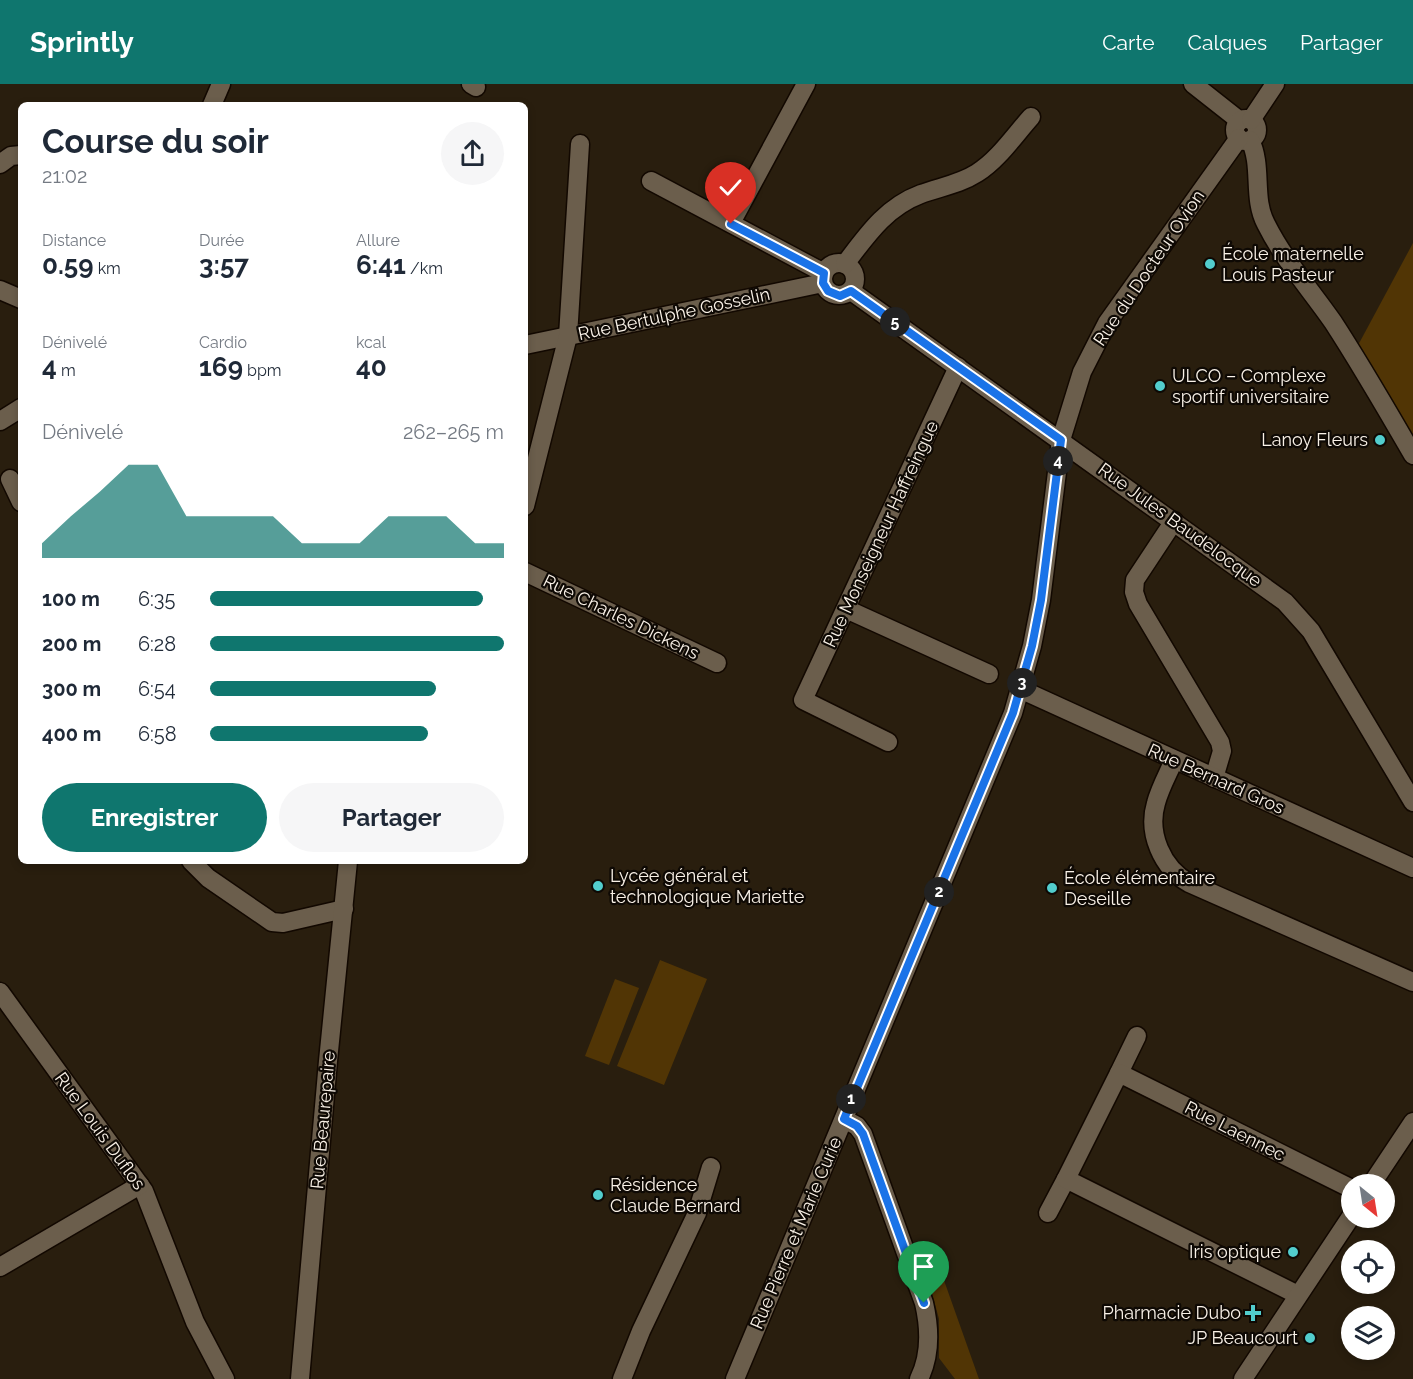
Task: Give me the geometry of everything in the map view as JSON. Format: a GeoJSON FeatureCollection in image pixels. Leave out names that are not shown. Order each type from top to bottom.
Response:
{"type":"FeatureCollection","features":[{"type":"Feature","properties":{"kind":"street"},"geometry":{"type":"LineString","coordinates":[[731,224],[806,84]]}},
{"type":"Feature","properties":{"kind":"street"},"geometry":{"type":"LineString","coordinates":[[1193,84],[1245,130],[1256,156],[1260,203],[1266,224],[1362,368],[1413,455]]}},
{"type":"Feature","properties":{"kind":"street","name":"Rue du Docteur Ovion"},"geometry":{"type":"LineString","coordinates":[[1061,440],[1082,372],[1107,323],[1245,130],[1275,84]]}},
{"type":"Feature","properties":{"kind":"street"},"geometry":{"type":"LineString","coordinates":[[845,264],[884,215],[913,197],[959,182],[975,174],[990,162],[1031,117]]}},
{"type":"Feature","properties":{"kind":"street"},"geometry":{"type":"LineString","coordinates":[[528,494],[567,336],[583,145]]}},
{"type":"Feature","properties":{"kind":"street"},"geometry":{"type":"LineString","coordinates":[[0,164],[11,156],[18,155]]}},
{"type":"Feature","properties":{"kind":"street"},"geometry":{"type":"LineString","coordinates":[[651,181],[824,278],[828,291],[835,295],[851,291],[855,284],[855,275],[845,264],[833,264],[824,278]]}},
{"type":"Feature","properties":{"kind":"street","name":"Rue Bertulphe Gosselin"},"geometry":{"type":"LineString","coordinates":[[528,344],[824,278]]}},
{"type":"Feature","properties":{"kind":"street"},"geometry":{"type":"LineString","coordinates":[[0,291],[18,298]]}},
{"type":"Feature","properties":{"kind":"street","name":"Rue Jules Baudelocque"},"geometry":{"type":"LineString","coordinates":[[851,291],[1277,595],[1305,623],[1413,802]]}},
{"type":"Feature","properties":{"kind":"street","name":"Rue Monseigneur Haffreingue"},"geometry":{"type":"LineString","coordinates":[[888,742],[803,700],[958,367]]}},
{"type":"Feature","properties":{"kind":"street"},"geometry":{"type":"LineString","coordinates":[[0,421],[18,410]]}},
{"type":"Feature","properties":{"kind":"street","name":"Rue Pierre et Marie Curie"},"geometry":{"type":"LineString","coordinates":[[735,1379],[1006,731],[1020,689],[1041,600],[1061,440]]}},
{"type":"Feature","properties":{"kind":"street"},"geometry":{"type":"LineString","coordinates":[[10,479],[18,496]]}},
{"type":"Feature","properties":{"kind":"street"},"geometry":{"type":"LineString","coordinates":[[1174,522],[1137,575],[1134,592],[1138,604],[1220,742],[1222,751],[1214,778]]}},
{"type":"Feature","properties":{"kind":"street","name":"Rue Charles Dickens"},"geometry":{"type":"LineString","coordinates":[[528,573],[717,663]]}},
{"type":"Feature","properties":{"kind":"street"},"geometry":{"type":"LineString","coordinates":[[846,609],[989,674]]}},
{"type":"Feature","properties":{"kind":"street","name":"Rue Bernard Gros"},"geometry":{"type":"LineString","coordinates":[[1020,689],[1413,868]]}},
{"type":"Feature","properties":{"kind":"street"},"geometry":{"type":"LineString","coordinates":[[1174,760],[1155,804],[1154,824],[1158,847],[1177,875],[1189,883],[1413,982]]}},
{"type":"Feature","properties":{"kind":"street"},"geometry":{"type":"LineString","coordinates":[[194,864],[208,878],[272,922],[283,923],[344,909]]}},
{"type":"Feature","properties":{"kind":"street","name":"Rue Beaurepaire"},"geometry":{"type":"LineString","coordinates":[[300,1379],[348,864]]}},
{"type":"Feature","properties":{"kind":"street","name":"Rue Louis Duflos"},"geometry":{"type":"LineString","coordinates":[[0,992],[140,1185],[150,1203],[195,1322],[225,1379]]}},
{"type":"Feature","properties":{"kind":"street"},"geometry":{"type":"LineString","coordinates":[[1048,1213],[1137,1036]]}},
{"type":"Feature","properties":{"kind":"street","name":"Rue Laennec"},"geometry":{"type":"LineString","coordinates":[[1119,1073],[1341,1184]]}},
{"type":"Feature","properties":{"kind":"street"},"geometry":{"type":"LineString","coordinates":[[844,1119],[857,1126],[863,1134],[924,1303],[928,1322],[928,1350],[918,1379]]}},
{"type":"Feature","properties":{"kind":"street"},"geometry":{"type":"LineString","coordinates":[[1378,1174],[1413,1122]]}},
{"type":"Feature","properties":{"kind":"street"},"geometry":{"type":"LineString","coordinates":[[622,1379],[645,1321],[697,1213],[711,1167]]}},
{"type":"Feature","properties":{"kind":"street"},"geometry":{"type":"LineString","coordinates":[[1066,1179],[1298,1295]]}},
{"type":"Feature","properties":{"kind":"street"},"geometry":{"type":"LineString","coordinates":[[0,1267],[140,1185]]}},
{"type":"Feature","properties":{"kind":"street"},"geometry":{"type":"LineString","coordinates":[[1243,1379],[1343,1228]]}},
{"type":"Feature","properties":{"kind":"shaded area"},"geometry":{"type":"Polygon","coordinates":[[[1413,243],[1413,443],[1356,349],[1413,243]]]}},
{"type":"Feature","properties":{"kind":"shaded area"},"geometry":{"type":"Polygon","coordinates":[[[660,960],[707,979],[664,1085],[617,1066],[660,960]]]}},
{"type":"Feature","properties":{"kind":"shaded area"},"geometry":{"type":"Polygon","coordinates":[[[615,979],[639,988],[609,1065],[585,1056],[615,979]]]}},
{"type":"Feature","properties":{"kind":"shaded area"},"geometry":{"type":"Polygon","coordinates":[[[935,1255],[979,1379],[955,1379],[939,1358],[939,1319],[920,1261],[935,1255]]]}},
{"type":"Feature","properties":{"kind":"place","name":"École maternelle Louis Pasteur"},"geometry":{"type":"Point","coordinates":[1210,264]}},
{"type":"Feature","properties":{"kind":"place","name":"ULCO – Complexe sportif universitaire"},"geometry":{"type":"Point","coordinates":[1160,386]}},
{"type":"Feature","properties":{"kind":"place","name":"Lanoy Fleurs"},"geometry":{"type":"Point","coordinates":[1380,440]}},
{"type":"Feature","properties":{"kind":"place","name":"Lycée général et technologique Mariette"},"geometry":{"type":"Point","coordinates":[598,886]}},
{"type":"Feature","properties":{"kind":"place","name":"École élémentaire Deseille"},"geometry":{"type":"Point","coordinates":[1052,888]}},
{"type":"Feature","properties":{"kind":"place","name":"Résidence Claude Bernard"},"geometry":{"type":"Point","coordinates":[598,1195]}},
{"type":"Feature","properties":{"kind":"place","name":"Iris optique"},"geometry":{"type":"Point","coordinates":[1293,1252]}},
{"type":"Feature","properties":{"kind":"place","name":"Pharmacie Dubo"},"geometry":{"type":"Point","coordinates":[1253,1313]}},
{"type":"Feature","properties":{"kind":"place","name":"JP Beaucourt"},"geometry":{"type":"Point","coordinates":[1310,1338]}},
{"type":"Feature","properties":{"kind":"route"},"geometry":{"type":"LineString","coordinates":[[731,224],[824,273],[823,283],[828,291],[840,296],[851,291],[1061,440],[1041,600],[1032,646],[1013,713],[844,1119],[857,1126],[863,1134],[924,1303]]}}]}
